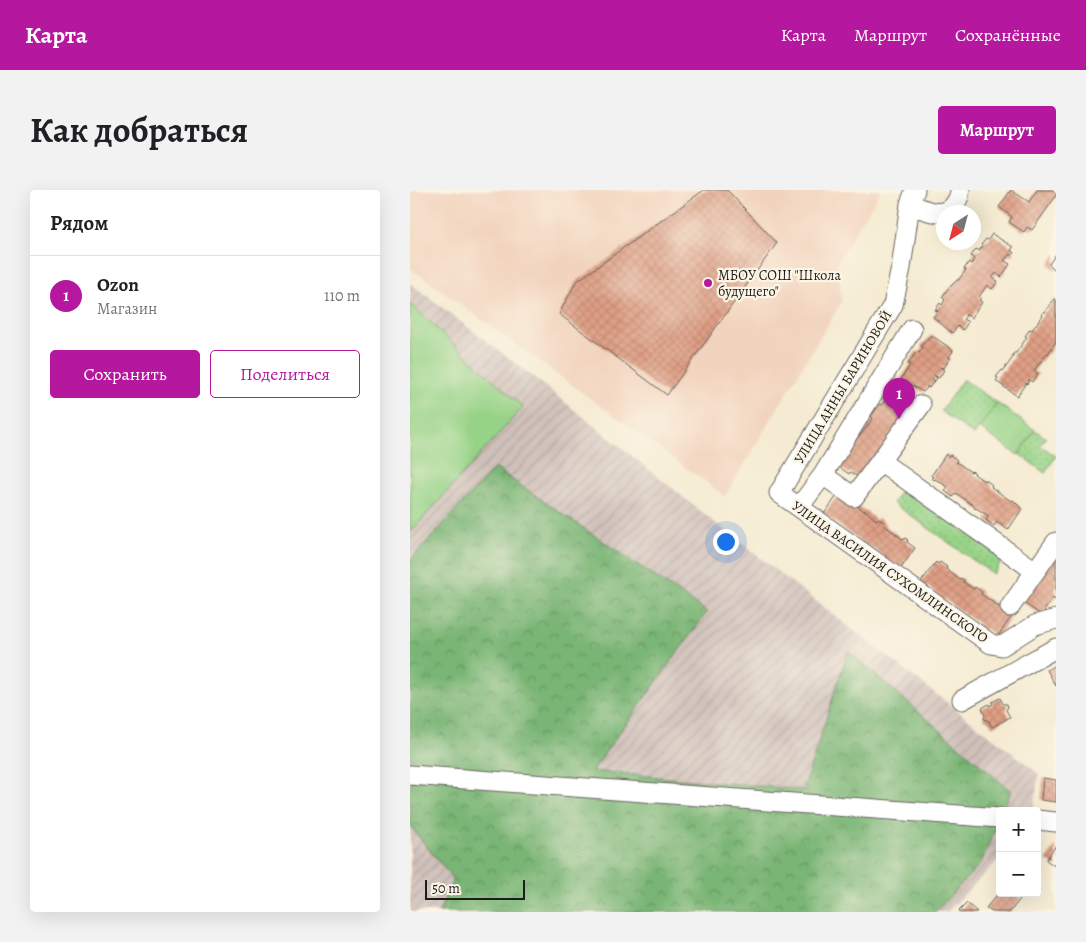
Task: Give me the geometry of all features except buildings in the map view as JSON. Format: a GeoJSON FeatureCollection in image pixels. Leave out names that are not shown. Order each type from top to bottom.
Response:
{"type":"FeatureCollection","features":[{"type":"Feature","properties":{"kind":"street"},"geometry":{"type":"LineString","coordinates":[[913,197],[936,212],[945,212],[952,208],[957,201],[960,190]]}},
{"type":"Feature","properties":{"kind":"street","name":"УЛИЦА АННЫ БАРИНОВОЙ"},"geometry":{"type":"LineString","coordinates":[[779,494],[893,305],[913,197]]}},
{"type":"Feature","properties":{"kind":"street"},"geometry":{"type":"LineString","coordinates":[[799,508],[823,475],[912,329]]}},
{"type":"Feature","properties":{"kind":"street"},"geometry":{"type":"LineString","coordinates":[[823,475],[854,497],[921,404]]}},
{"type":"Feature","properties":{"kind":"street"},"geometry":{"type":"LineString","coordinates":[[880,461],[1035,571]]}},
{"type":"Feature","properties":{"kind":"street","name":"УЛИЦА ВАСИЛИЯ СУХОМЛИНСКОГО"},"geometry":{"type":"LineString","coordinates":[[779,494],[991,644],[1002,646],[1035,625],[1056,619]]}},
{"type":"Feature","properties":{"kind":"street"},"geometry":{"type":"LineString","coordinates":[[1010,607],[1056,542]]}},
{"type":"Feature","properties":{"kind":"street"},"geometry":{"type":"LineString","coordinates":[[962,700],[1056,648]]}},
{"type":"Feature","properties":{"kind":"street"},"geometry":{"type":"LineString","coordinates":[[410,775],[996,818]]}},
{"type":"Feature","properties":{"kind":"street"},"geometry":{"type":"LineString","coordinates":[[1041,820],[1056,822]]}},
{"type":"Feature","properties":{"kind":"shaded area"},"geometry":{"type":"Polygon","coordinates":[[[410,190],[881,190],[837,263],[842,301],[725,496],[410,268],[410,190]]]}},
{"type":"Feature","properties":{"kind":"shaded area"},"geometry":{"type":"Polygon","coordinates":[[[410,283],[536,379],[733,537],[1039,775],[1034,807],[996,807],[996,862],[947,912],[410,912],[410,283]]]}},
{"type":"Feature","properties":{"kind":"green space"},"geometry":{"type":"Polygon","coordinates":[[[410,304],[523,407],[410,533],[410,304]]]}},
{"type":"Feature","properties":{"kind":"green space"},"geometry":{"type":"Polygon","coordinates":[[[963,379],[997,403],[974,435],[941,411],[963,379]]]}},
{"type":"Feature","properties":{"kind":"green space"},"geometry":{"type":"Polygon","coordinates":[[[997,403],[1035,430],[1018,455],[979,428],[997,403]]]}},
{"type":"Feature","properties":{"kind":"green space"},"geometry":{"type":"Polygon","coordinates":[[[1035,430],[1046,438],[1040,445],[1056,456],[1045,473],[1019,454],[1035,430]]]}},
{"type":"Feature","properties":{"kind":"green space"},"geometry":{"type":"Polygon","coordinates":[[[495,468],[707,612],[592,771],[803,790],[848,651],[1011,791],[1004,807],[996,807],[996,827],[981,863],[935,912],[439,912],[453,879],[410,826],[410,560],[495,468]]]}},
{"type":"Feature","properties":{"kind":"green space"},"geometry":{"type":"Polygon","coordinates":[[[903,488],[1003,559],[993,574],[893,503],[903,488]]]}},
{"type":"Feature","properties":{"kind":"place","name":"МБОУ СОШ \"Школа будущего\""},"geometry":{"type":"Point","coordinates":[708,283]}},
{"type":"Feature","properties":{"kind":"place","name":"Ozon"},"geometry":{"type":"Point","coordinates":[899,419]}}]}
